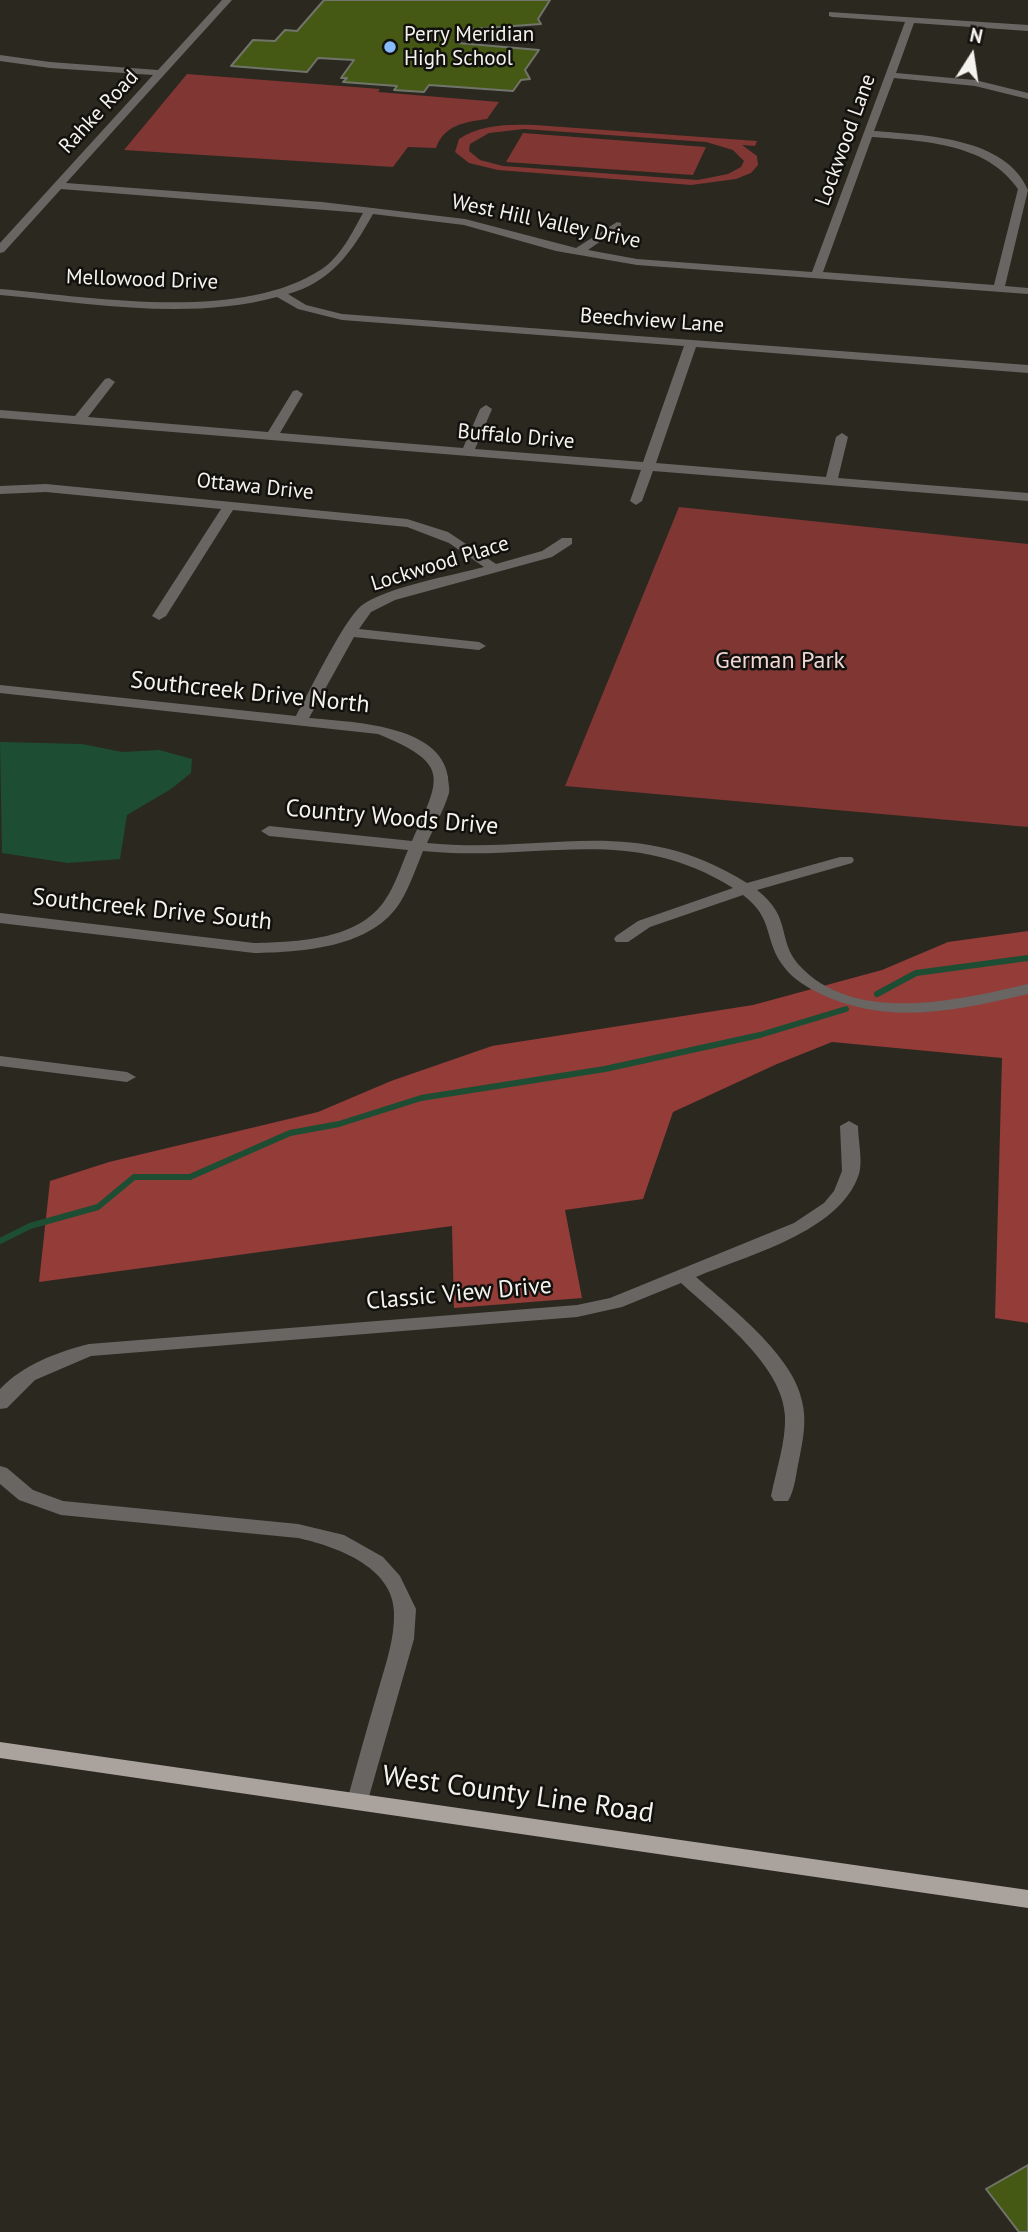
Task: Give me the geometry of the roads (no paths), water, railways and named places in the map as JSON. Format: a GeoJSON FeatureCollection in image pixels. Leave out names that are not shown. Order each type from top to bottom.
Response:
{"type":"FeatureCollection","features":[{"type":"Feature","properties":{"kind":"main road","name":"West County Line Road"},"geometry":{"type":"LineString","coordinates":[[0,1751],[1028,1899]]}},
{"type":"Feature","properties":{"kind":"street","name":"Rahke Road"},"geometry":{"type":"LineString","coordinates":[[0,250],[5,238],[57,186],[227,0]]}},
{"type":"Feature","properties":{"kind":"street"},"geometry":{"type":"LineString","coordinates":[[832,14],[1028,28]]}},
{"type":"Feature","properties":{"kind":"street","name":"Lockwood Lane"},"geometry":{"type":"LineString","coordinates":[[816,275],[911,19]]}},
{"type":"Feature","properties":{"kind":"street"},"geometry":{"type":"LineString","coordinates":[[0,58],[50,65],[161,73]]}},
{"type":"Feature","properties":{"kind":"street"},"geometry":{"type":"LineString","coordinates":[[890,75],[975,83],[1028,96]]}},
{"type":"Feature","properties":{"kind":"street"},"geometry":{"type":"LineString","coordinates":[[869,134],[946,143],[990,158],[1014,174],[1023,189],[999,288]]}},
{"type":"Feature","properties":{"kind":"street","name":"West Hill Valley Drive"},"geometry":{"type":"LineString","coordinates":[[57,186],[370,210],[465,222],[578,252],[637,262],[1028,291]]}},
{"type":"Feature","properties":{"kind":"street","name":"Mellowood Drive"},"geometry":{"type":"LineString","coordinates":[[0,292],[183,304],[230,302],[278,293],[326,273],[339,261],[370,210]]}},
{"type":"Feature","properties":{"kind":"street"},"geometry":{"type":"LineString","coordinates":[[578,252],[617,225]]}},
{"type":"Feature","properties":{"kind":"street","name":"Beechview Lane"},"geometry":{"type":"LineString","coordinates":[[278,293],[302,307],[342,317],[1028,369]]}},
{"type":"Feature","properties":{"kind":"street"},"geometry":{"type":"LineString","coordinates":[[636,501],[691,344]]}},
{"type":"Feature","properties":{"kind":"street"},"geometry":{"type":"LineString","coordinates":[[79,420],[110,382]]}},
{"type":"Feature","properties":{"kind":"street"},"geometry":{"type":"LineString","coordinates":[[272,436],[297,394]]}},
{"type":"Feature","properties":{"kind":"street"},"geometry":{"type":"LineString","coordinates":[[467,452],[486,409]]}},
{"type":"Feature","properties":{"kind":"street","name":"Buffalo Drive"},"geometry":{"type":"LineString","coordinates":[[0,414],[1028,497]]}},
{"type":"Feature","properties":{"kind":"street"},"geometry":{"type":"LineString","coordinates":[[831,481],[842,437]]}},
{"type":"Feature","properties":{"kind":"street","name":"Ottawa Drive"},"geometry":{"type":"LineString","coordinates":[[0,490],[46,488],[407,523],[431,528],[459,541],[494,569]]}},
{"type":"Feature","properties":{"kind":"street"},"geometry":{"type":"LineString","coordinates":[[159,616],[230,505]]}},
{"type":"Feature","properties":{"kind":"street","name":"Lockwood Place"},"geometry":{"type":"LineString","coordinates":[[301,720],[349,632],[366,609],[390,597],[547,554],[567,541]]}},
{"type":"Feature","properties":{"kind":"street"},"geometry":{"type":"LineString","coordinates":[[349,632],[479,646]]}},
{"type":"Feature","properties":{"kind":"street","name":"Southcreek Drive North"},"geometry":{"type":"LineString","coordinates":[[0,689],[381,730],[415,744],[435,760],[439,768],[442,791],[416,846]]}},
{"type":"Feature","properties":{"kind":"street","name":"Country Woods Drive"},"geometry":{"type":"LineString","coordinates":[[269,831],[497,852],[584,843],[639,846],[689,859],[761,900],[772,914],[783,955],[800,977],[837,997],[885,1009],[910,1011],[952,1006],[1028,989]]}},
{"type":"Feature","properties":{"kind":"street","name":"Southcreek Drive South"},"geometry":{"type":"LineString","coordinates":[[0,918],[254,948],[319,944],[360,929],[385,912],[394,900],[416,846]]}},
{"type":"Feature","properties":{"kind":"street"},"geometry":{"type":"LineString","coordinates":[[621,939],[644,924],[745,889],[846,860]]}},
{"type":"Feature","properties":{"kind":"street"},"geometry":{"type":"LineString","coordinates":[[0,1062],[127,1077]]}},
{"type":"Feature","properties":{"kind":"street","name":"Classic View Drive"},"geometry":{"type":"LineString","coordinates":[[0,1403],[7,1391],[43,1366],[89,1350],[576,1311],[615,1303],[800,1227],[830,1207],[842,1193],[850,1171],[849,1126]]}},
{"type":"Feature","properties":{"kind":"street"},"geometry":{"type":"LineString","coordinates":[[683,1275],[758,1345],[782,1374],[795,1413],[782,1496]]}},
{"type":"Feature","properties":{"kind":"street"},"geometry":{"type":"LineString","coordinates":[[0,1473],[26,1495],[61,1508],[298,1531],[337,1540],[376,1562],[393,1581],[405,1609],[402,1639],[358,1801]]}},
{"type":"Feature","properties":{"kind":"waterway"},"geometry":{"type":"LineString","coordinates":[[877,994],[916,973],[1028,958]]}},
{"type":"Feature","properties":{"kind":"waterway"},"geometry":{"type":"LineString","coordinates":[[0,1241],[30,1226],[98,1207],[134,1177],[190,1177],[290,1133],[339,1124],[421,1098],[605,1069],[760,1035],[846,1009]]}},
{"type":"Feature","properties":{"kind":"place","name":"Perry Meridian High School"},"geometry":{"type":"Point","coordinates":[390,47]}},
{"type":"Feature","properties":{"kind":"park label","name":"German Park"},"geometry":{"type":"Point","coordinates":[780,661]}}]}
